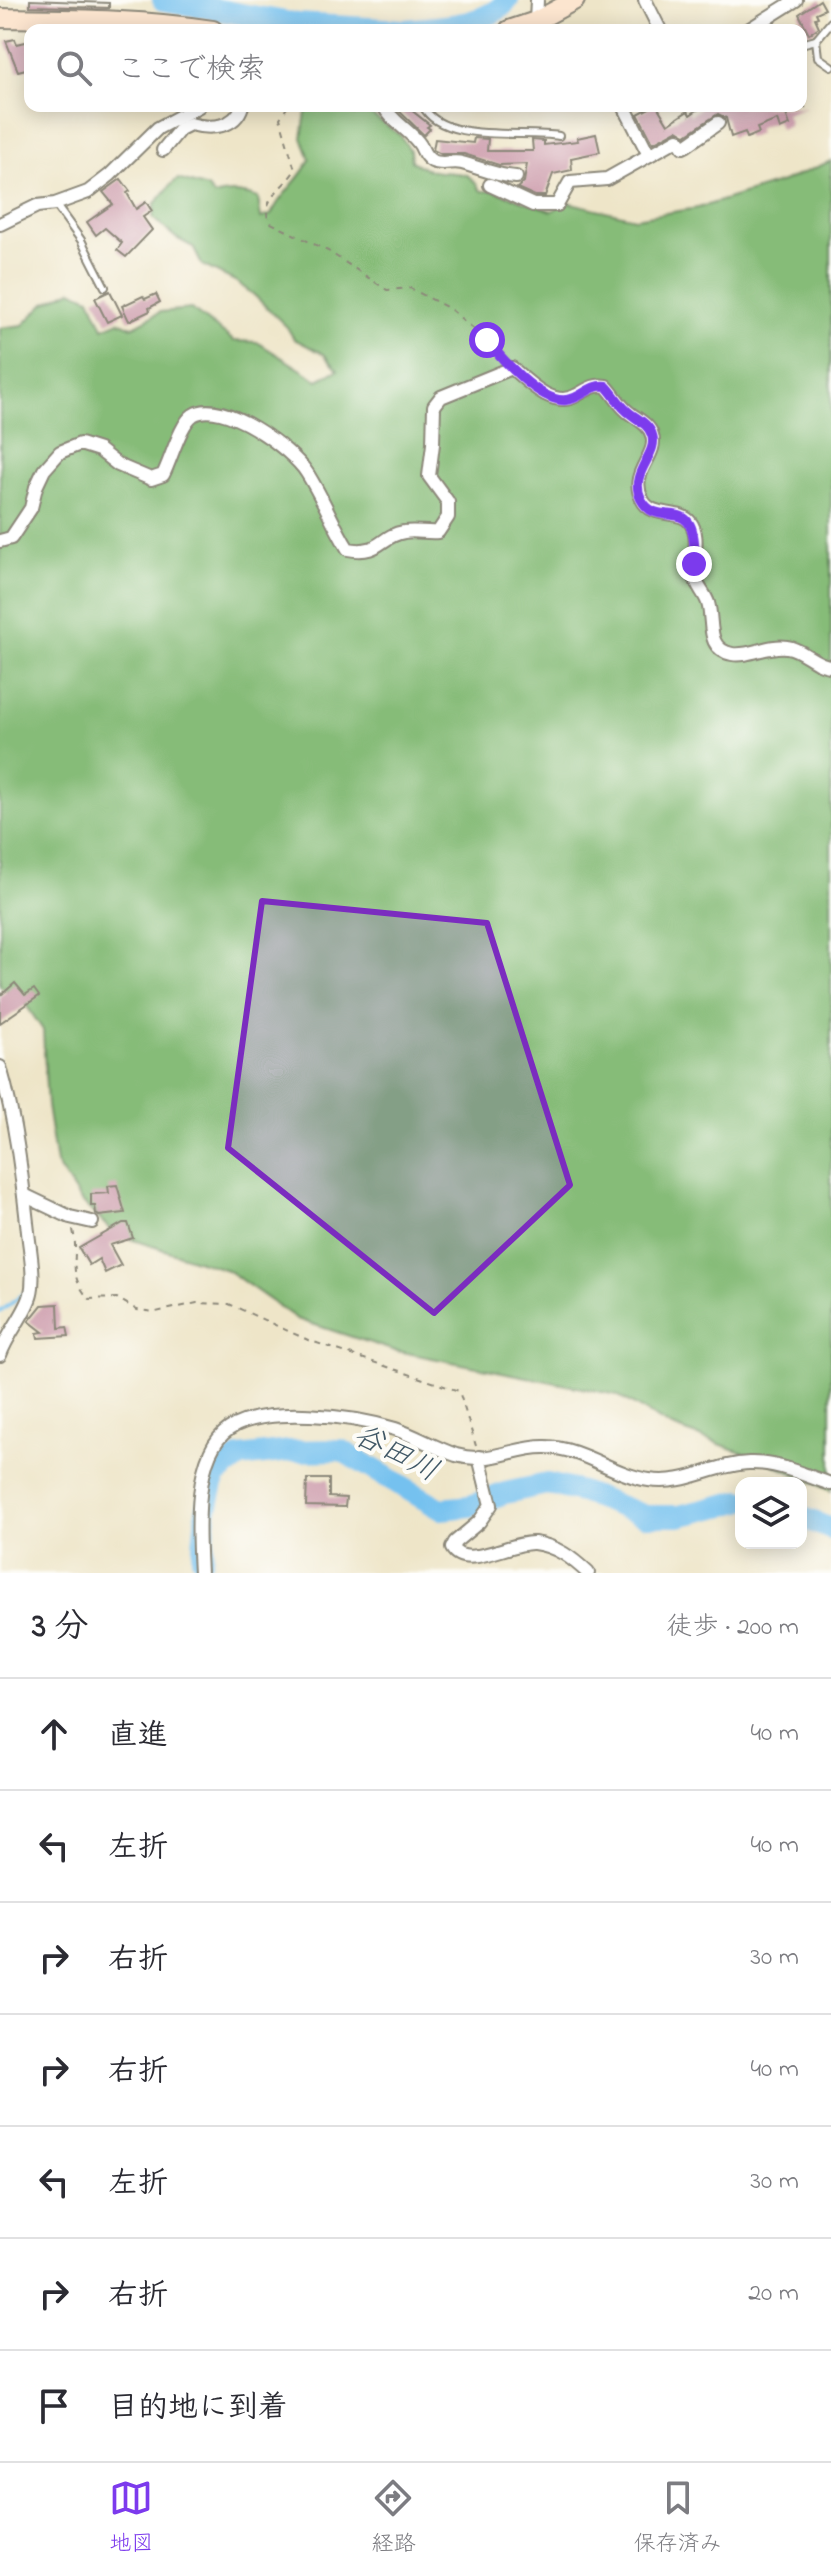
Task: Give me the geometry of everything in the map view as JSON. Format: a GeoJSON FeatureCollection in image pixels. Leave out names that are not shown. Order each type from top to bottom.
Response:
{"type":"FeatureCollection","features":[{"type":"Feature","properties":{"kind":"main road"},"geometry":{"type":"LineString","coordinates":[[521,24],[575,0]]}},
{"type":"Feature","properties":{"kind":"main road"},"geometry":{"type":"LineString","coordinates":[[0,18],[175,24]]}},
{"type":"Feature","properties":{"kind":"street"},"geometry":{"type":"LineString","coordinates":[[536,17],[537,0]]}},
{"type":"Feature","properties":{"kind":"street"},"geometry":{"type":"LineString","coordinates":[[645,0],[657,24]]}},
{"type":"Feature","properties":{"kind":"street"},"geometry":{"type":"LineString","coordinates":[[758,24],[796,0]]}},
{"type":"Feature","properties":{"kind":"street"},"geometry":{"type":"LineString","coordinates":[[0,224],[37,206],[55,204],[88,192],[158,128],[188,112]]}},
{"type":"Feature","properties":{"kind":"street"},"geometry":{"type":"LineString","coordinates":[[163,150],[180,129],[190,124],[208,128],[222,125],[234,119],[238,112]]}},
{"type":"Feature","properties":{"kind":"street"},"geometry":{"type":"LineString","coordinates":[[387,112],[419,143],[424,155],[433,161],[458,162],[494,175],[516,177]]}},
{"type":"Feature","properties":{"kind":"street"},"geometry":{"type":"LineString","coordinates":[[627,112],[649,155]]}},
{"type":"Feature","properties":{"kind":"street"},"geometry":{"type":"LineString","coordinates":[[490,185],[533,205],[557,205],[570,182],[607,179],[678,139],[683,147],[718,123]]}},
{"type":"Feature","properties":{"kind":"street"},"geometry":{"type":"LineString","coordinates":[[0,541],[11,538],[25,520],[40,479],[60,452],[80,444],[99,450],[118,465],[151,479],[163,475],[192,416],[206,411],[236,417],[285,450],[306,471],[348,549],[362,552],[377,548],[392,536],[406,531],[421,534],[438,532],[448,517],[448,502],[429,476],[435,427],[434,406],[441,397],[512,368],[535,388],[556,399],[567,400],[596,385],[606,386],[629,413],[646,425],[652,434],[653,444],[637,481],[641,499],[648,507],[672,516],[685,517],[691,523],[695,546],[694,575],[710,607],[709,624],[716,644],[732,654],[786,647],[813,657],[824,666],[831,666]]}},
{"type":"Feature","properties":{"kind":"street"},"geometry":{"type":"LineString","coordinates":[[0,1067],[14,1114],[32,1274],[31,1296],[6,1336],[0,1355]]}},
{"type":"Feature","properties":{"kind":"street"},"geometry":{"type":"LineString","coordinates":[[24,1195],[70,1217],[92,1222]]}},
{"type":"Feature","properties":{"kind":"street"},"geometry":{"type":"LineString","coordinates":[[200,1573],[198,1497],[207,1466],[226,1431],[254,1417],[282,1415],[351,1419],[393,1429],[458,1455],[492,1458],[544,1446],[562,1449],[647,1480],[674,1482],[749,1463],[777,1465],[831,1484]]}},
{"type":"Feature","properties":{"kind":"street"},"geometry":{"type":"LineString","coordinates":[[479,1457],[491,1505],[479,1522],[455,1542],[452,1548],[456,1555],[462,1558],[532,1543],[555,1548],[573,1558],[588,1573]]}},
{"type":"Feature","properties":{"kind":"lane"},"geometry":{"type":"LineString","coordinates":[[807,42],[816,40],[831,22]]}},
{"type":"Feature","properties":{"kind":"lane"},"geometry":{"type":"LineString","coordinates":[[816,40],[818,57],[831,66]]}},
{"type":"Feature","properties":{"kind":"lane"},"geometry":{"type":"LineString","coordinates":[[427,112],[437,122],[470,132],[559,136]]}},
{"type":"Feature","properties":{"kind":"lane"},"geometry":{"type":"LineString","coordinates":[[55,204],[81,240],[105,287]]}},
{"type":"Feature","properties":{"kind":"path"},"geometry":{"type":"LineString","coordinates":[[284,112],[280,118],[295,170],[286,185],[275,191],[267,203],[266,217],[269,222],[339,258],[387,290],[410,288],[450,309],[487,340],[512,368]]}},
{"type":"Feature","properties":{"kind":"path"},"geometry":{"type":"LineString","coordinates":[[70,1217],[75,1240],[73,1269],[78,1286],[89,1299],[117,1298],[137,1310],[156,1312],[197,1303],[229,1304],[308,1340],[459,1391],[479,1457]]}},
{"type":"Feature","properties":{"kind":"highlighted area"},"geometry":{"type":"Polygon","coordinates":[[[262,901],[487,923],[570,1185],[434,1313],[228,1148],[262,901]]]}},
{"type":"Feature","properties":{"kind":"green space"},"geometry":{"type":"Polygon","coordinates":[[[306,112],[370,114],[400,135],[410,150],[411,161],[434,171],[465,174],[481,191],[495,191],[552,211],[567,202],[635,218],[698,208],[782,182],[831,161],[831,1491],[807,1480],[807,1477],[672,1427],[617,1395],[392,1350],[297,1319],[227,1270],[115,1234],[80,1200],[56,1164],[47,1106],[43,1030],[22,999],[0,986],[0,328],[23,325],[45,303],[72,290],[90,298],[103,328],[119,321],[132,327],[160,312],[191,309],[234,341],[257,342],[318,380],[338,370],[324,354],[294,339],[287,327],[254,295],[235,281],[202,265],[193,247],[176,238],[153,218],[155,203],[178,179],[208,188],[214,196],[236,193],[258,198],[261,218],[271,215],[310,159],[302,138],[306,112]]]}},
{"type":"Feature","properties":{"kind":"building"},"geometry":{"type":"Polygon","coordinates":[[[30,0],[109,3],[109,8],[30,6],[30,0]]]}},
{"type":"Feature","properties":{"kind":"building"},"geometry":{"type":"Polygon","coordinates":[[[820,0],[825,9],[816,13],[819,27],[809,34],[807,24],[799,14],[820,0]]]}},
{"type":"Feature","properties":{"kind":"building"},"geometry":{"type":"Polygon","coordinates":[[[15,39],[17,44],[24,42],[24,70],[18,71],[6,41],[15,39]]]}},
{"type":"Feature","properties":{"kind":"building"},"geometry":{"type":"Polygon","coordinates":[[[400,112],[414,112],[430,125],[424,135],[400,112]]]}},
{"type":"Feature","properties":{"kind":"building"},"geometry":{"type":"Polygon","coordinates":[[[661,112],[668,124],[686,112],[690,115],[694,112],[792,112],[786,114],[790,125],[780,129],[777,120],[757,128],[759,133],[747,138],[745,132],[731,137],[726,118],[718,114],[686,135],[677,130],[653,143],[638,114],[661,112]]]}},
{"type":"Feature","properties":{"kind":"building"},"geometry":{"type":"Polygon","coordinates":[[[596,134],[600,152],[571,158],[572,170],[553,174],[545,196],[535,196],[517,188],[524,182],[527,164],[499,165],[464,154],[441,154],[433,150],[435,139],[473,143],[474,138],[488,139],[487,151],[533,151],[532,140],[544,141],[544,145],[578,141],[577,138],[596,134]]]}},
{"type":"Feature","properties":{"kind":"building"},"geometry":{"type":"Polygon","coordinates":[[[121,179],[130,191],[127,193],[136,209],[146,202],[152,211],[143,217],[152,230],[126,257],[117,250],[122,243],[105,228],[96,235],[87,222],[113,204],[103,192],[121,179]]]}},
{"type":"Feature","properties":{"kind":"building"},"geometry":{"type":"Polygon","coordinates":[[[110,291],[122,315],[107,322],[95,298],[110,291]]]}},
{"type":"Feature","properties":{"kind":"building"},"geometry":{"type":"Polygon","coordinates":[[[156,294],[160,302],[149,308],[150,311],[129,321],[122,306],[143,296],[145,299],[156,294]]]}},
{"type":"Feature","properties":{"kind":"building"},"geometry":{"type":"Polygon","coordinates":[[[15,983],[25,995],[34,989],[39,996],[0,1023],[0,996],[15,983]]]}},
{"type":"Feature","properties":{"kind":"building"},"geometry":{"type":"Polygon","coordinates":[[[117,1185],[125,1213],[99,1216],[95,1206],[91,1206],[91,1194],[109,1193],[108,1186],[117,1185]]]}},
{"type":"Feature","properties":{"kind":"building"},"geometry":{"type":"Polygon","coordinates":[[[128,1223],[133,1238],[110,1245],[121,1265],[105,1273],[99,1259],[89,1265],[79,1248],[128,1223]]]}},
{"type":"Feature","properties":{"kind":"building"},"geometry":{"type":"Polygon","coordinates":[[[58,1304],[59,1328],[67,1327],[69,1336],[38,1338],[37,1333],[43,1332],[29,1321],[42,1305],[58,1304]]]}},
{"type":"Feature","properties":{"kind":"building"},"geometry":{"type":"Polygon","coordinates":[[[307,1479],[329,1479],[329,1497],[346,1498],[345,1507],[306,1506],[307,1479]]]}},
{"type":"Feature","properties":{"kind":"waterway"},"geometry":{"type":"LineString","coordinates":[[163,0],[297,24]]}},
{"type":"Feature","properties":{"kind":"waterway"},"geometry":{"type":"LineString","coordinates":[[456,24],[487,16],[508,0]]}},
{"type":"Feature","properties":{"kind":"waterway"},"geometry":{"type":"LineString","coordinates":[[0,1312],[26,1292]]}},
{"type":"Feature","properties":{"kind":"waterway","name":"谷田川"},"geometry":{"type":"LineString","coordinates":[[202,1558],[206,1512],[215,1476],[240,1457],[289,1451],[341,1450],[441,1509],[470,1506],[505,1493],[547,1484],[581,1492],[646,1516],[679,1516],[735,1502]]}},
{"type":"Feature","properties":{"kind":"waterway","name":"谷田川"},"geometry":{"type":"LineString","coordinates":[[807,1519],[831,1529]]}},
{"type":"Feature","properties":{"kind":"route"},"geometry":{"type":"LineString","coordinates":[[487,340],[535,388],[556,399],[567,400],[596,385],[606,386],[629,413],[646,425],[652,434],[653,444],[637,481],[641,499],[658,512],[685,517],[691,523],[694,564]]}}]}
